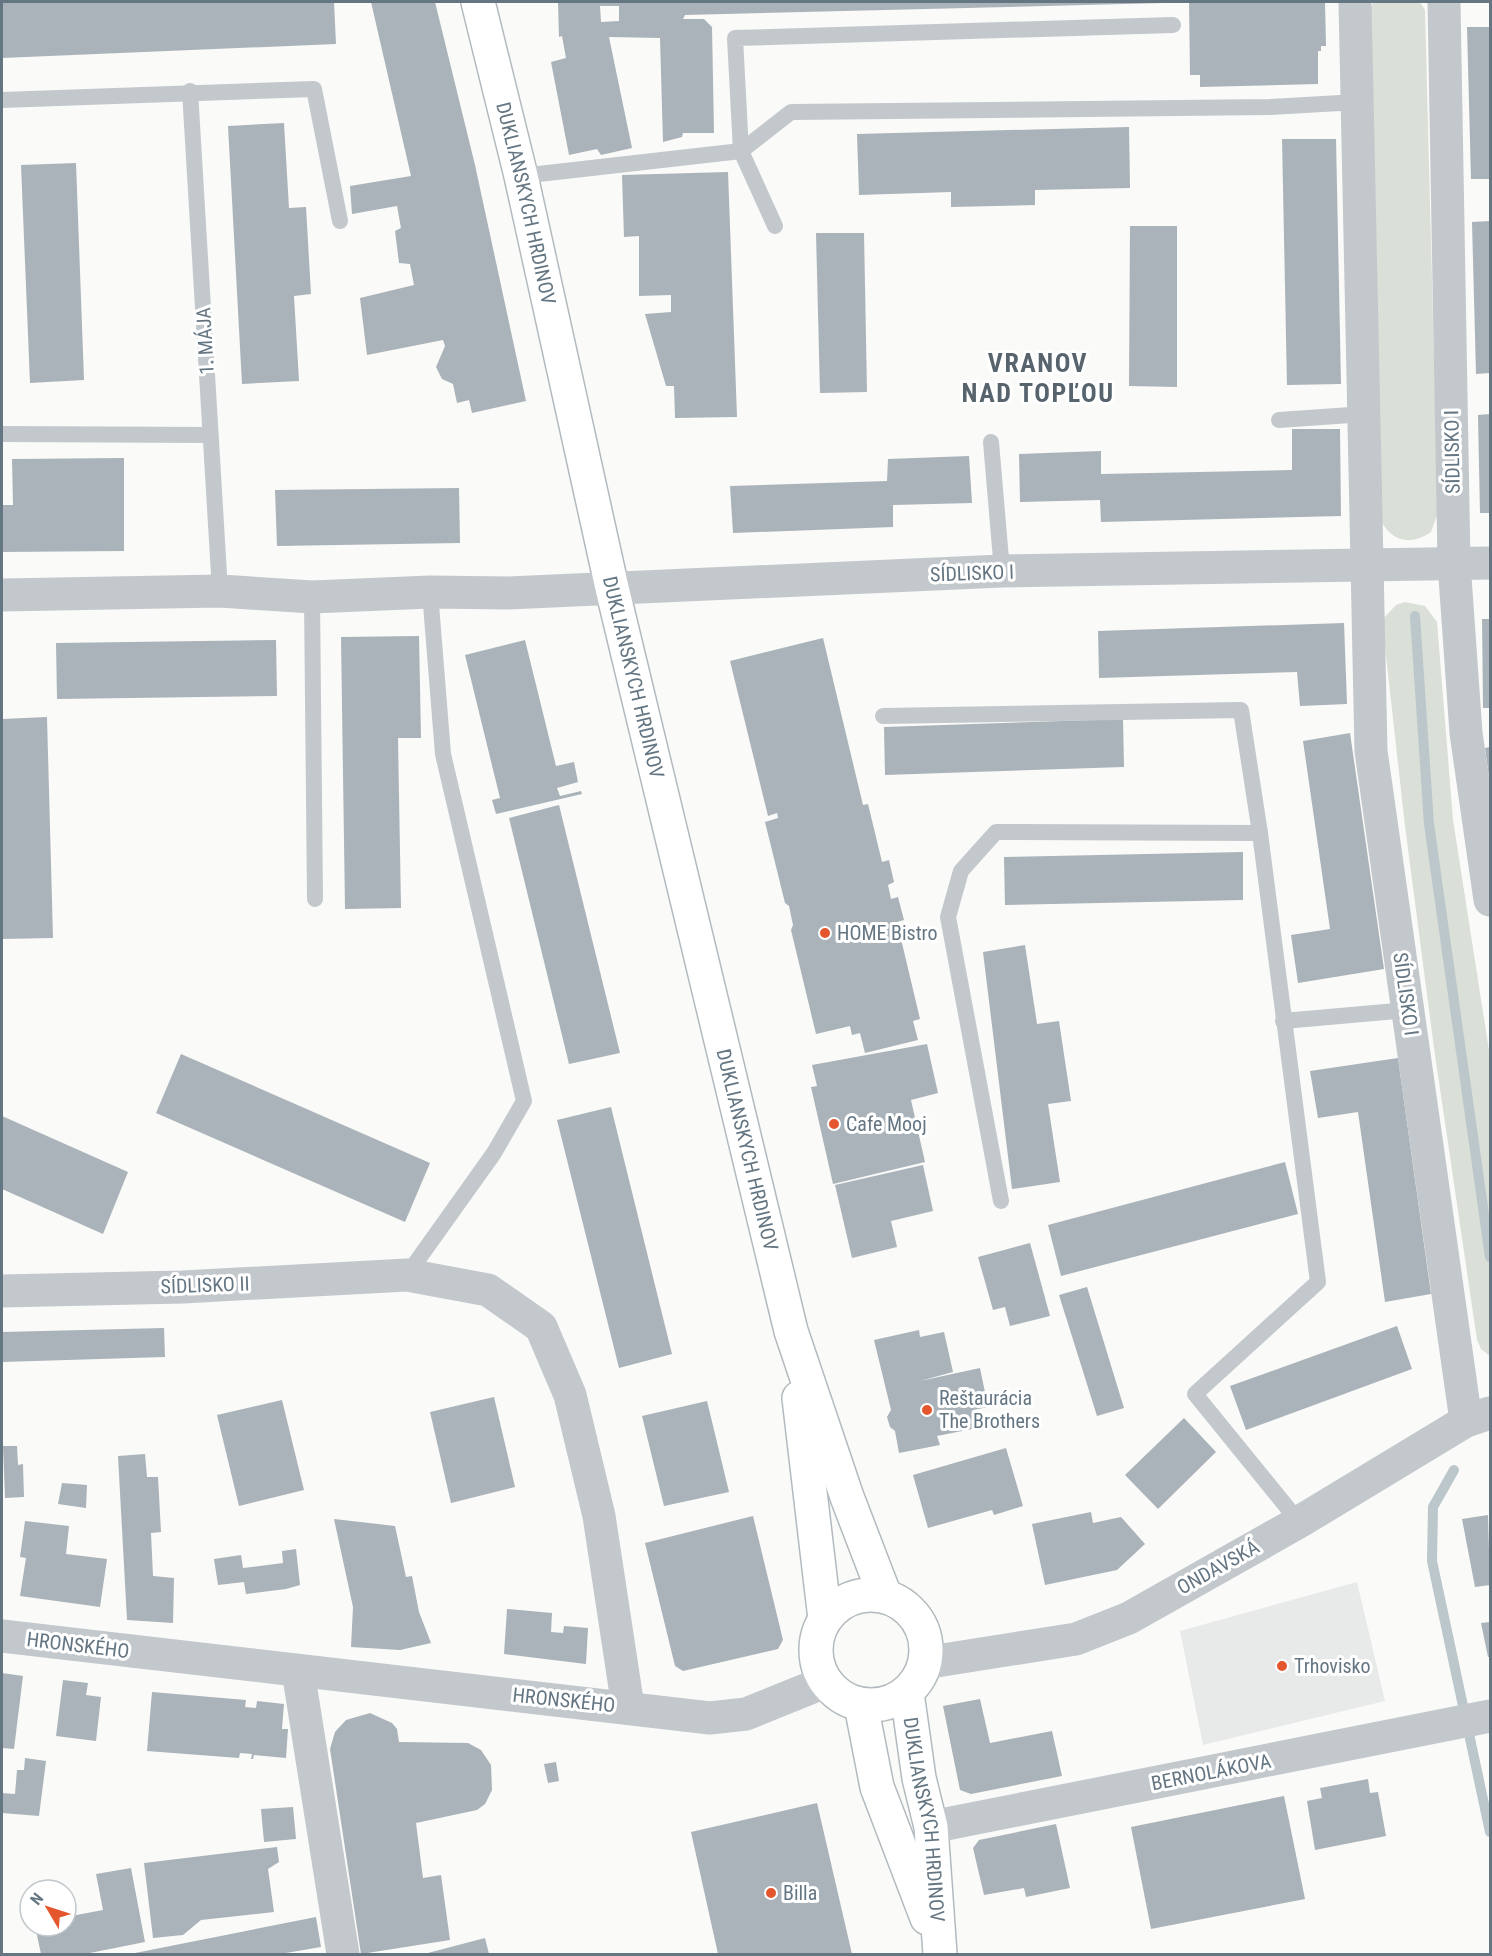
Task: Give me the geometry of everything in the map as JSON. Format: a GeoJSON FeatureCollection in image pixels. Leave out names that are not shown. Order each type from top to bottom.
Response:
{"type":"FeatureCollection","features":[{"type":"Feature","properties":{"kind":"street","name":"SÍDLISKO I"},"geometry":{"type":"LineString","coordinates":[[1355,2],[1369,566],[1371,751],[1408,1010],[1478,1417]]}},
{"type":"Feature","properties":{"kind":"street","name":"SÍDLISKO I"},"geometry":{"type":"LineString","coordinates":[[1444,2],[1454,563],[1466,733],[1491,900]]}},
{"type":"Feature","properties":{"kind":"street","name":"DUKLIANSKYCH HRDINOV"},"geometry":{"type":"LineString","coordinates":[[483,9],[612,588],[791,1331],[847,1497],[885,1596]]}},
{"type":"Feature","properties":{"kind":"street"},"geometry":{"type":"LineString","coordinates":[[1369,566],[1491,562]]}},
{"type":"Feature","properties":{"kind":"street","name":"SÍDLISKO I"},"geometry":{"type":"LineString","coordinates":[[612,588],[1002,571],[1369,566]]}},
{"type":"Feature","properties":{"kind":"street"},"geometry":{"type":"LineString","coordinates":[[2,595],[220,591],[312,597],[430,592],[508,593],[612,588]]}},
{"type":"Feature","properties":{"kind":"street"},"geometry":{"type":"LineString","coordinates":[[408,1275],[488,1290],[541,1327],[570,1395],[599,1516],[628,1707]]}},
{"type":"Feature","properties":{"kind":"street","name":"SÍDLISKO II"},"geometry":{"type":"LineString","coordinates":[[2,1292],[183,1287],[408,1275]]}},
{"type":"Feature","properties":{"kind":"street","name":"DUKLIANSKYCH HRDINOV"},"geometry":{"type":"LineString","coordinates":[[791,1331],[825,1619]]}},
{"type":"Feature","properties":{"kind":"street","name":"ONDAVSKÁ"},"geometry":{"type":"LineString","coordinates":[[924,1663],[1076,1639],[1129,1618],[1478,1417]]}},
{"type":"Feature","properties":{"kind":"street"},"geometry":{"type":"LineString","coordinates":[[868,1595],[885,1596],[901,1603],[913,1614],[924,1638],[924,1663],[918,1679],[906,1692],[892,1701],[875,1706],[861,1705],[841,1696],[825,1682],[818,1667],[815,1650],[818,1634],[825,1619],[836,1607],[851,1599],[868,1595]]}},
{"type":"Feature","properties":{"kind":"street","name":"HRONSKÉHO"},"geometry":{"type":"LineString","coordinates":[[2,1636],[710,1718],[746,1714],[825,1682]]}},
{"type":"Feature","properties":{"kind":"street"},"geometry":{"type":"LineString","coordinates":[[298,1671],[343,1954]]}},
{"type":"Feature","properties":{"kind":"street","name":"DUKLIANSKYCH HRDINOV"},"geometry":{"type":"LineString","coordinates":[[906,1692],[920,1778],[931,1827],[939,1951]]}},
{"type":"Feature","properties":{"kind":"street","name":"DUKLIANSKYCH HRDINOV"},"geometry":{"type":"LineString","coordinates":[[861,1705],[878,1787],[939,1951]]}},
{"type":"Feature","properties":{"kind":"street","name":"BERNOLÁKOVA"},"geometry":{"type":"LineString","coordinates":[[931,1827],[1491,1716]]}},
{"type":"Feature","properties":{"kind":"lane"},"geometry":{"type":"LineString","coordinates":[[775,226],[741,152],[735,38],[1173,25]]}},
{"type":"Feature","properties":{"kind":"lane"},"geometry":{"type":"LineString","coordinates":[[2,100],[190,91],[314,89],[340,221]]}},
{"type":"Feature","properties":{"kind":"lane","name":"1. MÁJA"},"geometry":{"type":"LineString","coordinates":[[190,91],[220,591]]}},
{"type":"Feature","properties":{"kind":"lane"},"geometry":{"type":"LineString","coordinates":[[520,176],[741,152],[791,112],[1270,107],[1358,102]]}},
{"type":"Feature","properties":{"kind":"lane"},"geometry":{"type":"LineString","coordinates":[[1279,420],[1365,414]]}},
{"type":"Feature","properties":{"kind":"lane"},"geometry":{"type":"LineString","coordinates":[[2,434],[210,435]]}},
{"type":"Feature","properties":{"kind":"lane"},"geometry":{"type":"LineString","coordinates":[[991,442],[1002,571]]}},
{"type":"Feature","properties":{"kind":"lane"},"geometry":{"type":"LineString","coordinates":[[408,1275],[494,1153],[524,1101],[443,754],[430,592]]}},
{"type":"Feature","properties":{"kind":"lane"},"geometry":{"type":"LineString","coordinates":[[312,597],[315,899]]}},
{"type":"Feature","properties":{"kind":"lane"},"geometry":{"type":"LineString","coordinates":[[883,716],[1241,710],[1260,833],[1318,1282],[1195,1394],[1299,1522]]}},
{"type":"Feature","properties":{"kind":"lane"},"geometry":{"type":"LineString","coordinates":[[1001,1201],[948,917],[961,871],[996,832],[1260,833]]}},
{"type":"Feature","properties":{"kind":"lane"},"geometry":{"type":"LineString","coordinates":[[1283,1021],[1408,1010]]}},
{"type":"Feature","properties":{"kind":"shaded area"},"geometry":{"type":"Polygon","coordinates":[[[1374,2],[1420,2],[1425,10],[1438,513],[1431,532],[1410,540],[1397,538],[1381,521],[1370,8],[1374,2]]]}},
{"type":"Feature","properties":{"kind":"shaded area"},"geometry":{"type":"Polygon","coordinates":[[[1405,602],[1425,606],[1437,622],[1453,820],[1490,1057],[1490,1356],[1481,1349],[1477,1340],[1434,1048],[1405,826],[1382,620],[1396,605],[1405,602]]]}},
{"type":"Feature","properties":{"kind":"shaded area","name":"Trhovisko"},"geometry":{"type":"Polygon","coordinates":[[[1357,1582],[1385,1701],[1203,1745],[1180,1631],[1357,1582]]]}},
{"type":"Feature","properties":{"kind":"building"},"geometry":{"type":"Polygon","coordinates":[[[2,2],[334,2],[336,44],[2,58],[2,2]]]}},
{"type":"Feature","properties":{"kind":"building"},"geometry":{"type":"Polygon","coordinates":[[[371,2],[435,2],[475,165],[526,401],[472,413],[469,400],[457,403],[453,384],[442,379],[436,367],[445,346],[443,340],[367,355],[360,298],[414,285],[410,264],[399,263],[395,231],[401,228],[397,206],[352,214],[350,186],[411,176],[371,2]]]}},
{"type":"Feature","properties":{"kind":"building"},"geometry":{"type":"Polygon","coordinates":[[[558,2],[1164,2],[685,15],[683,19],[704,19],[712,27],[714,133],[683,133],[682,137],[663,142],[660,38],[609,37],[632,148],[601,155],[597,149],[569,155],[551,62],[566,58],[562,36],[559,37],[558,2]],[[600,6],[601,22],[619,21],[619,6],[600,6]]]}},
{"type":"Feature","properties":{"kind":"building"},"geometry":{"type":"Polygon","coordinates":[[[1189,2],[1325,2],[1326,46],[1321,46],[1321,51],[1318,51],[1318,84],[1200,87],[1200,75],[1190,75],[1189,2]]]}},
{"type":"Feature","properties":{"kind":"building"},"geometry":{"type":"Polygon","coordinates":[[[1467,27],[1490,27],[1490,179],[1471,179],[1467,27]]]}},
{"type":"Feature","properties":{"kind":"building"},"geometry":{"type":"Polygon","coordinates":[[[284,123],[289,208],[306,207],[311,294],[294,296],[299,381],[242,384],[228,126],[284,123]]]}},
{"type":"Feature","properties":{"kind":"building"},"geometry":{"type":"Polygon","coordinates":[[[1129,127],[1130,188],[1035,190],[1035,205],[951,207],[951,192],[859,195],[857,134],[1129,127]]]}},
{"type":"Feature","properties":{"kind":"building"},"geometry":{"type":"Polygon","coordinates":[[[1282,139],[1336,139],[1341,384],[1287,385],[1282,139]]]}},
{"type":"Feature","properties":{"kind":"building"},"geometry":{"type":"Polygon","coordinates":[[[76,163],[84,380],[30,383],[21,165],[76,163]]]}},
{"type":"Feature","properties":{"kind":"building"},"geometry":{"type":"Polygon","coordinates":[[[728,172],[737,417],[675,418],[674,386],[666,386],[645,314],[671,312],[671,295],[639,296],[639,236],[624,237],[622,175],[728,172]]]}},
{"type":"Feature","properties":{"kind":"building"},"geometry":{"type":"Polygon","coordinates":[[[1490,221],[1490,373],[1476,374],[1472,222],[1490,221]]]}},
{"type":"Feature","properties":{"kind":"building"},"geometry":{"type":"Polygon","coordinates":[[[1130,226],[1177,226],[1177,387],[1129,386],[1130,226]]]}},
{"type":"Feature","properties":{"kind":"building"},"geometry":{"type":"Polygon","coordinates":[[[816,233],[864,233],[867,392],[820,393],[816,233]]]}},
{"type":"Feature","properties":{"kind":"building"},"geometry":{"type":"Polygon","coordinates":[[[1490,414],[1490,513],[1480,513],[1478,415],[1490,414]]]}},
{"type":"Feature","properties":{"kind":"building"},"geometry":{"type":"Polygon","coordinates":[[[1292,429],[1340,429],[1341,516],[1101,522],[1100,500],[1020,502],[1019,454],[1101,451],[1101,474],[1292,470],[1292,429]]]}},
{"type":"Feature","properties":{"kind":"building"},"geometry":{"type":"Polygon","coordinates":[[[969,456],[972,503],[893,505],[893,527],[733,533],[730,486],[887,481],[888,459],[969,456]]]}},
{"type":"Feature","properties":{"kind":"building"},"geometry":{"type":"Polygon","coordinates":[[[124,458],[124,551],[2,552],[2,505],[13,505],[12,459],[124,458]]]}},
{"type":"Feature","properties":{"kind":"building"},"geometry":{"type":"Polygon","coordinates":[[[459,488],[460,543],[277,546],[275,490],[459,488]]]}},
{"type":"Feature","properties":{"kind":"building"},"geometry":{"type":"Polygon","coordinates":[[[1482,619],[1490,619],[1490,708],[1483,708],[1482,619]]]}},
{"type":"Feature","properties":{"kind":"building"},"geometry":{"type":"Polygon","coordinates":[[[1344,623],[1347,704],[1300,706],[1297,672],[1099,678],[1098,631],[1344,623]]]}},
{"type":"Feature","properties":{"kind":"building"},"geometry":{"type":"Polygon","coordinates":[[[419,636],[421,738],[398,738],[401,908],[345,909],[341,637],[419,636]]]}},
{"type":"Feature","properties":{"kind":"building"},"geometry":{"type":"Polygon","coordinates":[[[823,638],[863,805],[868,804],[882,862],[889,860],[894,882],[888,885],[891,899],[898,897],[904,920],[897,922],[920,1019],[913,1021],[918,1040],[865,1053],[860,1033],[852,1035],[850,1026],[816,1034],[791,930],[793,925],[789,906],[785,903],[765,822],[778,818],[777,813],[768,816],[730,661],[823,638]]]}},
{"type":"Feature","properties":{"kind":"building"},"geometry":{"type":"Polygon","coordinates":[[[276,640],[277,696],[57,699],[56,643],[276,640]]]}},
{"type":"Feature","properties":{"kind":"building"},"geometry":{"type":"Polygon","coordinates":[[[525,640],[556,766],[574,762],[578,782],[557,788],[560,796],[581,791],[582,794],[496,814],[492,800],[500,798],[465,655],[525,640]]]}},
{"type":"Feature","properties":{"kind":"building"},"geometry":{"type":"Polygon","coordinates":[[[47,717],[53,938],[2,939],[2,719],[47,717]]]}},
{"type":"Feature","properties":{"kind":"building"},"geometry":{"type":"Polygon","coordinates":[[[1123,719],[1124,767],[885,775],[884,727],[1123,719]]]}},
{"type":"Feature","properties":{"kind":"building"},"geometry":{"type":"Polygon","coordinates":[[[1350,733],[1384,969],[1298,983],[1291,935],[1330,929],[1303,741],[1350,733]]]}},
{"type":"Feature","properties":{"kind":"building"},"geometry":{"type":"Polygon","coordinates":[[[1490,747],[1490,777],[1489,777],[1485,748],[1490,747]]]}},
{"type":"Feature","properties":{"kind":"building"},"geometry":{"type":"Polygon","coordinates":[[[559,805],[620,1053],[569,1064],[509,818],[559,805]]]}},
{"type":"Feature","properties":{"kind":"building"},"geometry":{"type":"Polygon","coordinates":[[[1243,852],[1243,900],[1005,905],[1004,857],[1243,852]]]}},
{"type":"Feature","properties":{"kind":"building"},"geometry":{"type":"Polygon","coordinates":[[[1025,945],[1037,1024],[1059,1021],[1071,1101],[1048,1104],[1060,1182],[1012,1189],[983,952],[1025,945]]]}},
{"type":"Feature","properties":{"kind":"building"},"geometry":{"type":"Polygon","coordinates":[[[927,1044],[938,1093],[911,1100],[925,1162],[833,1184],[811,1087],[817,1086],[812,1065],[927,1044]]]}},
{"type":"Feature","properties":{"kind":"building"},"geometry":{"type":"Polygon","coordinates":[[[181,1054],[430,1163],[405,1222],[156,1113],[181,1054]]]}},
{"type":"Feature","properties":{"kind":"building"},"geometry":{"type":"Polygon","coordinates":[[[1398,1058],[1431,1294],[1385,1302],[1358,1112],[1318,1118],[1310,1071],[1398,1058]]]}},
{"type":"Feature","properties":{"kind":"building"},"geometry":{"type":"Polygon","coordinates":[[[611,1107],[672,1354],[619,1368],[557,1120],[611,1107]]]}},
{"type":"Feature","properties":{"kind":"building"},"geometry":{"type":"Polygon","coordinates":[[[2,1116],[128,1172],[103,1234],[2,1189],[2,1116]]]}},
{"type":"Feature","properties":{"kind":"building"},"geometry":{"type":"Polygon","coordinates":[[[1285,1162],[1298,1214],[1061,1276],[1048,1225],[1285,1162]]]}},
{"type":"Feature","properties":{"kind":"building"},"geometry":{"type":"Polygon","coordinates":[[[923,1165],[933,1211],[891,1221],[897,1247],[852,1258],[835,1185],[923,1165]]]}},
{"type":"Feature","properties":{"kind":"building"},"geometry":{"type":"Polygon","coordinates":[[[1030,1243],[1050,1316],[1010,1326],[1005,1307],[993,1310],[978,1257],[1030,1243]]]}},
{"type":"Feature","properties":{"kind":"building"},"geometry":{"type":"Polygon","coordinates":[[[1087,1287],[1124,1408],[1097,1416],[1059,1295],[1087,1287]]]}},
{"type":"Feature","properties":{"kind":"building"},"geometry":{"type":"Polygon","coordinates":[[[1397,1326],[1412,1369],[1246,1430],[1230,1386],[1397,1326]]]}},
{"type":"Feature","properties":{"kind":"building"},"geometry":{"type":"Polygon","coordinates":[[[164,1328],[165,1357],[2,1362],[2,1332],[164,1328]]]}},
{"type":"Feature","properties":{"kind":"building"},"geometry":{"type":"Polygon","coordinates":[[[919,1330],[920,1337],[944,1332],[953,1372],[920,1381],[980,1368],[988,1407],[973,1410],[977,1428],[937,1436],[940,1445],[899,1453],[895,1431],[890,1427],[887,1417],[891,1410],[874,1340],[919,1330]]]}},
{"type":"Feature","properties":{"kind":"building"},"geometry":{"type":"Polygon","coordinates":[[[494,1397],[515,1487],[451,1503],[430,1412],[494,1397]]]}},
{"type":"Feature","properties":{"kind":"building"},"geometry":{"type":"Polygon","coordinates":[[[282,1400],[304,1490],[239,1506],[217,1415],[282,1400]]]}},
{"type":"Feature","properties":{"kind":"building"},"geometry":{"type":"Polygon","coordinates":[[[707,1401],[729,1492],[664,1506],[642,1416],[707,1401]]]}},
{"type":"Feature","properties":{"kind":"building"},"geometry":{"type":"Polygon","coordinates":[[[1184,1418],[1216,1452],[1158,1509],[1125,1475],[1184,1418]]]}},
{"type":"Feature","properties":{"kind":"building"},"geometry":{"type":"Polygon","coordinates":[[[3,1446],[17,1446],[18,1465],[23,1464],[24,1497],[5,1498],[3,1446]]]}},
{"type":"Feature","properties":{"kind":"building"},"geometry":{"type":"Polygon","coordinates":[[[1006,1448],[1023,1506],[994,1515],[992,1510],[928,1528],[913,1475],[1006,1448]]]}},
{"type":"Feature","properties":{"kind":"building"},"geometry":{"type":"Polygon","coordinates":[[[145,1454],[147,1477],[158,1477],[161,1532],[151,1533],[153,1576],[174,1578],[173,1623],[127,1620],[118,1456],[145,1454]]]}},
{"type":"Feature","properties":{"kind":"building"},"geometry":{"type":"Polygon","coordinates":[[[62,1483],[87,1485],[86,1508],[58,1504],[62,1483]]]}},
{"type":"Feature","properties":{"kind":"building"},"geometry":{"type":"Polygon","coordinates":[[[1091,1512],[1093,1523],[1121,1517],[1145,1544],[1117,1570],[1045,1585],[1032,1524],[1091,1512]]]}},
{"type":"Feature","properties":{"kind":"building"},"geometry":{"type":"Polygon","coordinates":[[[1488,1515],[1490,1585],[1475,1587],[1462,1519],[1488,1515]]]}},
{"type":"Feature","properties":{"kind":"building"},"geometry":{"type":"Polygon","coordinates":[[[753,1516],[783,1640],[778,1649],[683,1671],[675,1666],[645,1543],[753,1516]]]}},
{"type":"Feature","properties":{"kind":"building"},"geometry":{"type":"Polygon","coordinates":[[[334,1519],[395,1526],[406,1577],[412,1576],[419,1612],[431,1643],[400,1650],[351,1647],[353,1607],[334,1519]]]}},
{"type":"Feature","properties":{"kind":"building"},"geometry":{"type":"Polygon","coordinates":[[[25,1521],[69,1526],[66,1554],[107,1559],[100,1607],[20,1596],[26,1558],[20,1557],[25,1521]]]}},
{"type":"Feature","properties":{"kind":"building"},"geometry":{"type":"Polygon","coordinates":[[[296,1549],[300,1585],[246,1594],[244,1582],[218,1585],[214,1559],[241,1555],[243,1568],[283,1563],[282,1551],[296,1549]]]}},
{"type":"Feature","properties":{"kind":"building"},"geometry":{"type":"Polygon","coordinates":[[[507,1609],[552,1613],[551,1632],[563,1633],[564,1626],[588,1628],[586,1664],[504,1654],[507,1609]]]}},
{"type":"Feature","properties":{"kind":"building"},"geometry":{"type":"Polygon","coordinates":[[[1490,1622],[1490,1657],[1488,1657],[1481,1623],[1490,1622]]]}},
{"type":"Feature","properties":{"kind":"building"},"geometry":{"type":"Polygon","coordinates":[[[2,1673],[23,1676],[14,1749],[2,1748],[2,1673]]]}},
{"type":"Feature","properties":{"kind":"building"},"geometry":{"type":"Polygon","coordinates":[[[63,1680],[88,1683],[86,1695],[101,1697],[96,1741],[56,1736],[63,1680]]]}},
{"type":"Feature","properties":{"kind":"building"},"geometry":{"type":"Polygon","coordinates":[[[152,1692],[246,1700],[245,1707],[256,1708],[257,1701],[284,1704],[282,1729],[288,1729],[286,1758],[254,1755],[251,1759],[252,1754],[240,1753],[239,1758],[147,1751],[152,1692]]]}},
{"type":"Feature","properties":{"kind":"building"},"geometry":{"type":"Polygon","coordinates":[[[980,1699],[990,1743],[1052,1731],[1062,1776],[971,1794],[960,1790],[943,1706],[980,1699]]]}},
{"type":"Feature","properties":{"kind":"building"},"geometry":{"type":"Polygon","coordinates":[[[370,1713],[392,1723],[397,1729],[399,1742],[468,1743],[481,1750],[491,1765],[492,1790],[485,1804],[477,1810],[416,1823],[423,1878],[441,1875],[450,1940],[361,1954],[330,1749],[335,1732],[346,1720],[370,1713]]]}},
{"type":"Feature","properties":{"kind":"building"},"geometry":{"type":"Polygon","coordinates":[[[25,1758],[46,1761],[39,1816],[2,1813],[2,1793],[15,1794],[17,1770],[24,1770],[25,1758]]]}},
{"type":"Feature","properties":{"kind":"building"},"geometry":{"type":"Polygon","coordinates":[[[556,1762],[559,1781],[548,1783],[544,1764],[556,1762]]]}},
{"type":"Feature","properties":{"kind":"building"},"geometry":{"type":"Polygon","coordinates":[[[1368,1779],[1370,1793],[1378,1792],[1386,1836],[1315,1850],[1307,1801],[1322,1798],[1320,1788],[1368,1779]]]}},
{"type":"Feature","properties":{"kind":"building"},"geometry":{"type":"Polygon","coordinates":[[[1284,1796],[1305,1899],[1151,1929],[1131,1827],[1284,1796]]]}},
{"type":"Feature","properties":{"kind":"building","name":"Billa"},"geometry":{"type":"Polygon","coordinates":[[[817,1803],[852,1954],[718,1954],[691,1832],[817,1803]]]}},
{"type":"Feature","properties":{"kind":"building"},"geometry":{"type":"Polygon","coordinates":[[[293,1807],[296,1839],[264,1842],[261,1809],[293,1807]]]}},
{"type":"Feature","properties":{"kind":"building"},"geometry":{"type":"Polygon","coordinates":[[[1056,1824],[1070,1888],[1026,1897],[1024,1888],[984,1895],[973,1848],[979,1840],[1056,1824]]]}},
{"type":"Feature","properties":{"kind":"building"},"geometry":{"type":"Polygon","coordinates":[[[277,1847],[279,1862],[268,1869],[274,1912],[201,1920],[183,1935],[153,1938],[144,1863],[277,1847]]]}},
{"type":"Feature","properties":{"kind":"building"},"geometry":{"type":"Polygon","coordinates":[[[131,1868],[145,1942],[85,1954],[41,1954],[38,1938],[78,1938],[78,1915],[103,1910],[96,1874],[131,1868]]]}},
{"type":"Feature","properties":{"kind":"building"},"geometry":{"type":"Polygon","coordinates":[[[316,1917],[321,1947],[280,1954],[130,1954],[316,1917]]]}},
{"type":"Feature","properties":{"kind":"building"},"geometry":{"type":"Polygon","coordinates":[[[485,1938],[489,1954],[424,1954],[485,1938]]]}},
{"type":"Feature","properties":{"kind":"waterway"},"geometry":{"type":"LineString","coordinates":[[1415,616],[1429,824],[1490,1257]]}},
{"type":"Feature","properties":{"kind":"waterway"},"geometry":{"type":"LineString","coordinates":[[1454,1470],[1433,1507],[1432,1561],[1490,1832]]}},
{"type":"Feature","properties":{"kind":"place","name":"HOME Bistro"},"geometry":{"type":"Point","coordinates":[825,933]}},
{"type":"Feature","properties":{"kind":"place","name":"Cafe Mooj"},"geometry":{"type":"Point","coordinates":[834,1124]}},
{"type":"Feature","properties":{"kind":"place","name":"Reštaurácia The Brothers"},"geometry":{"type":"Point","coordinates":[927,1410]}},
{"type":"Feature","properties":{"kind":"place","name":"Trhovisko"},"geometry":{"type":"Point","coordinates":[1282,1666]}},
{"type":"Feature","properties":{"kind":"place","name":"Billa"},"geometry":{"type":"Point","coordinates":[771,1893]}},
{"type":"Feature","properties":{"kind":"district","name":"VRANOV NAD TOPĽOU"},"geometry":{"type":"Point","coordinates":[1038,378]}}]}
